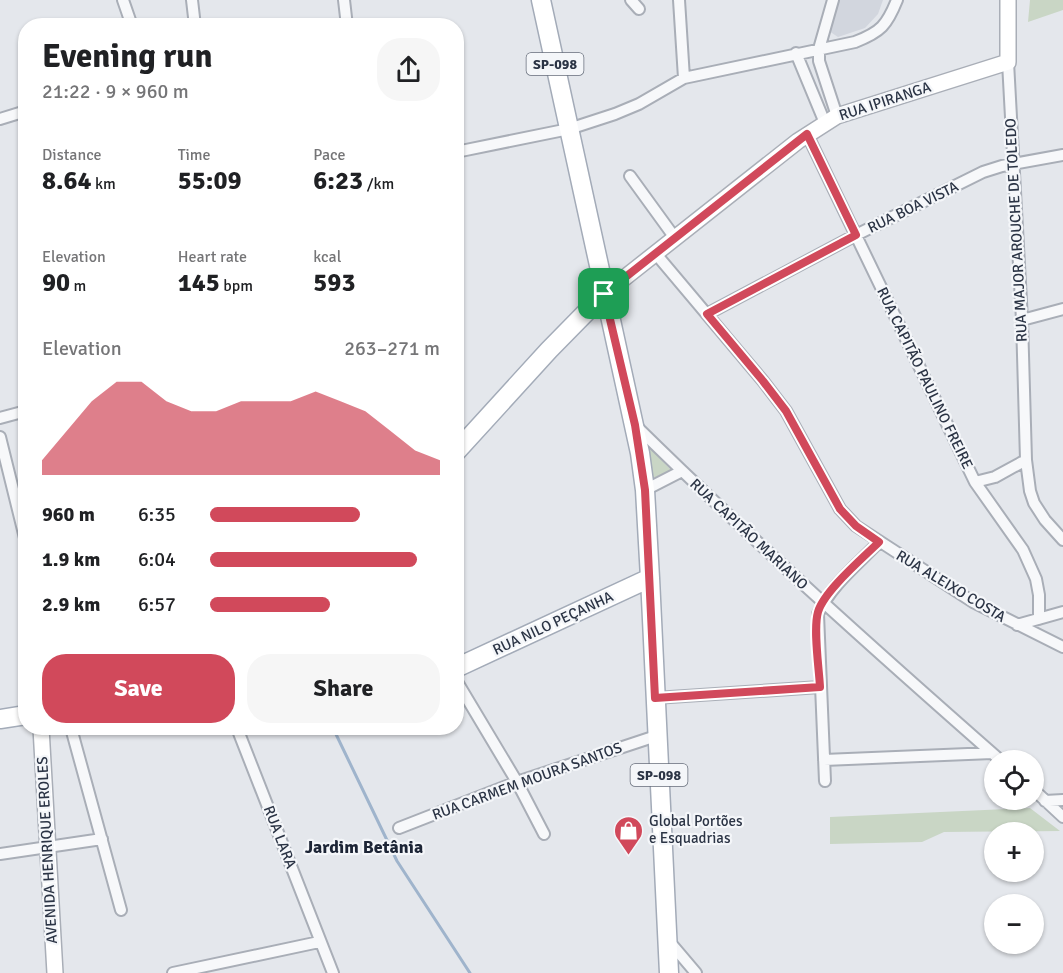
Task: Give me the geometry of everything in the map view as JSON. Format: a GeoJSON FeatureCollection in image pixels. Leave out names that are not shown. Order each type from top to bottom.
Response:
{"type":"FeatureCollection","features":[{"type":"Feature","properties":{"kind":"main road","name":"SP-098"},"geometry":{"type":"LineString","coordinates":[[541,0],[604,294],[635,425],[645,490],[669,973]]}},
{"type":"Feature","properties":{"kind":"main road","name":"RUA MAJOR AROUCHE DE TOLEDO"},"geometry":{"type":"LineString","coordinates":[[1008,0],[1008,62]]}},
{"type":"Feature","properties":{"kind":"main road","name":"RUA IPIRANGA"},"geometry":{"type":"LineString","coordinates":[[464,443],[604,294],[807,134],[831,119],[1008,62]]}},
{"type":"Feature","properties":{"kind":"main road","name":"RUA NILO PEÇANHA"},"geometry":{"type":"LineString","coordinates":[[464,664],[650,578]]}},
{"type":"Feature","properties":{"kind":"main road"},"geometry":{"type":"LineString","coordinates":[[0,719],[18,716]]}},
{"type":"Feature","properties":{"kind":"main road","name":"AVENIDA HENRIQUE EROLES"},"geometry":{"type":"LineString","coordinates":[[41,735],[55,973]]}},
{"type":"Feature","properties":{"kind":"street"},"geometry":{"type":"LineString","coordinates":[[123,0],[129,18]]}},
{"type":"Feature","properties":{"kind":"street"},"geometry":{"type":"LineString","coordinates":[[192,0],[194,18]]}},
{"type":"Feature","properties":{"kind":"street"},"geometry":{"type":"LineString","coordinates":[[344,0],[346,18]]}},
{"type":"Feature","properties":{"kind":"street"},"geometry":{"type":"LineString","coordinates":[[631,0],[639,9]]}},
{"type":"Feature","properties":{"kind":"street"},"geometry":{"type":"LineString","coordinates":[[679,0],[684,78]]}},
{"type":"Feature","properties":{"kind":"street"},"geometry":{"type":"LineString","coordinates":[[831,119],[819,49],[833,0]]}},
{"type":"Feature","properties":{"kind":"street"},"geometry":{"type":"LineString","coordinates":[[464,150],[569,129],[615,114],[639,104],[684,78],[855,42],[870,36],[888,22],[897,0]]}},
{"type":"Feature","properties":{"kind":"street"},"geometry":{"type":"LineString","coordinates":[[824,35],[855,42]]}},
{"type":"Feature","properties":{"kind":"street"},"geometry":{"type":"LineString","coordinates":[[796,53],[831,119]]}},
{"type":"Feature","properties":{"kind":"street","name":"RUA MAJOR AROUCHE DE TOLEDO"},"geometry":{"type":"LineString","coordinates":[[1008,62],[1022,320],[1026,460],[1034,503],[1045,520],[1063,540]]}},
{"type":"Feature","properties":{"kind":"street"},"geometry":{"type":"LineString","coordinates":[[0,119],[18,113]]}},
{"type":"Feature","properties":{"kind":"street","name":"RUA CAPITÃO PAULINO FREIRE"},"geometry":{"type":"LineString","coordinates":[[807,134],[975,482],[1023,550],[1032,567],[1039,595],[1039,619]]}},
{"type":"Feature","properties":{"kind":"street","name":"RUA BOA VISTA"},"geometry":{"type":"LineString","coordinates":[[707,314],[856,235],[983,172],[1063,155]]}},
{"type":"Feature","properties":{"kind":"street"},"geometry":{"type":"LineString","coordinates":[[630,176],[675,238]]}},
{"type":"Feature","properties":{"kind":"street","name":"RUA ALEIXO COSTA"},"geometry":{"type":"LineString","coordinates":[[656,254],[786,411],[840,509],[856,526],[973,602],[1063,647]]}},
{"type":"Feature","properties":{"kind":"street"},"geometry":{"type":"LineString","coordinates":[[1022,320],[1063,309]]}},
{"type":"Feature","properties":{"kind":"street"},"geometry":{"type":"LineString","coordinates":[[0,417],[18,413]]}},
{"type":"Feature","properties":{"kind":"street","name":"RUA CAPITÃO MARIANO"},"geometry":{"type":"LineString","coordinates":[[635,425],[823,602],[988,750]]}},
{"type":"Feature","properties":{"kind":"street"},"geometry":{"type":"LineString","coordinates":[[0,436],[18,509]]}},
{"type":"Feature","properties":{"kind":"street"},"geometry":{"type":"LineString","coordinates":[[975,482],[995,477],[1026,460]]}},
{"type":"Feature","properties":{"kind":"street"},"geometry":{"type":"LineString","coordinates":[[645,490],[682,471]]}},
{"type":"Feature","properties":{"kind":"street"},"geometry":{"type":"LineString","coordinates":[[825,781],[818,614],[823,602],[879,542]]}},
{"type":"Feature","properties":{"kind":"street"},"geometry":{"type":"LineString","coordinates":[[1017,625],[1063,612]]}},
{"type":"Feature","properties":{"kind":"street"},"geometry":{"type":"LineString","coordinates":[[655,698],[820,687]]}},
{"type":"Feature","properties":{"kind":"street"},"geometry":{"type":"LineString","coordinates":[[464,693],[517,782],[544,834]]}},
{"type":"Feature","properties":{"kind":"street"},"geometry":{"type":"LineString","coordinates":[[73,735],[121,910]]}},
{"type":"Feature","properties":{"kind":"street","name":"RUA LARA"},"geometry":{"type":"LineString","coordinates":[[240,735],[321,945]]}},
{"type":"Feature","properties":{"kind":"street","name":"RUA CARMEM MOURA SANTOS"},"geometry":{"type":"LineString","coordinates":[[399,828],[517,782],[656,736]]}},
{"type":"Feature","properties":{"kind":"street"},"geometry":{"type":"LineString","coordinates":[[824,760],[984,757]]}},
{"type":"Feature","properties":{"kind":"street"},"geometry":{"type":"LineString","coordinates":[[1045,801],[1063,800]]}},
{"type":"Feature","properties":{"kind":"street"},"geometry":{"type":"LineString","coordinates":[[1045,801],[1063,817]]}},
{"type":"Feature","properties":{"kind":"street"},"geometry":{"type":"LineString","coordinates":[[0,854],[102,839]]}},
{"type":"Feature","properties":{"kind":"street"},"geometry":{"type":"LineString","coordinates":[[668,940],[696,973]]}},
{"type":"Feature","properties":{"kind":"street"},"geometry":{"type":"LineString","coordinates":[[173,973],[218,969],[321,945]]}},
{"type":"Feature","properties":{"kind":"street"},"geometry":{"type":"LineString","coordinates":[[321,945],[328,973]]}},
{"type":"Feature","properties":{"kind":"street"},"geometry":{"type":"LineString","coordinates":[[321,945],[333,973]]}},
{"type":"Feature","properties":{"kind":"shaded area"},"geometry":{"type":"Polygon","coordinates":[[[836,0],[883,0],[878,14],[865,28],[838,37],[829,31],[836,0]]]}},
{"type":"Feature","properties":{"kind":"green space"},"geometry":{"type":"Polygon","coordinates":[[[1030,0],[1063,0],[1063,10],[1028,22],[1030,0]]]}},
{"type":"Feature","properties":{"kind":"green space"},"geometry":{"type":"Polygon","coordinates":[[[643,441],[671,470],[645,482],[643,441]]]}},
{"type":"Feature","properties":{"kind":"green space"},"geometry":{"type":"Polygon","coordinates":[[[1033,810],[1060,831],[1044,831],[1044,822],[984,822],[984,832],[944,832],[922,842],[830,844],[830,817],[1033,810]]]}},
{"type":"Feature","properties":{"kind":"waterway"},"geometry":{"type":"LineString","coordinates":[[336,735],[397,861],[470,973]]}},
{"type":"Feature","properties":{"kind":"place","name":"Global Portões e Esquadrias"},"geometry":{"type":"Point","coordinates":[628,856]}},
{"type":"Feature","properties":{"kind":"district","name":"Jardim Betânia"},"geometry":{"type":"Point","coordinates":[364,847]}},
{"type":"Feature","properties":{"kind":"route"},"geometry":{"type":"LineString","coordinates":[[807,134],[856,235],[707,314],[786,411],[840,509],[856,526],[879,542],[831,591],[818,614],[820,687],[655,698],[645,490],[635,425],[604,294],[807,134]]}}]}
